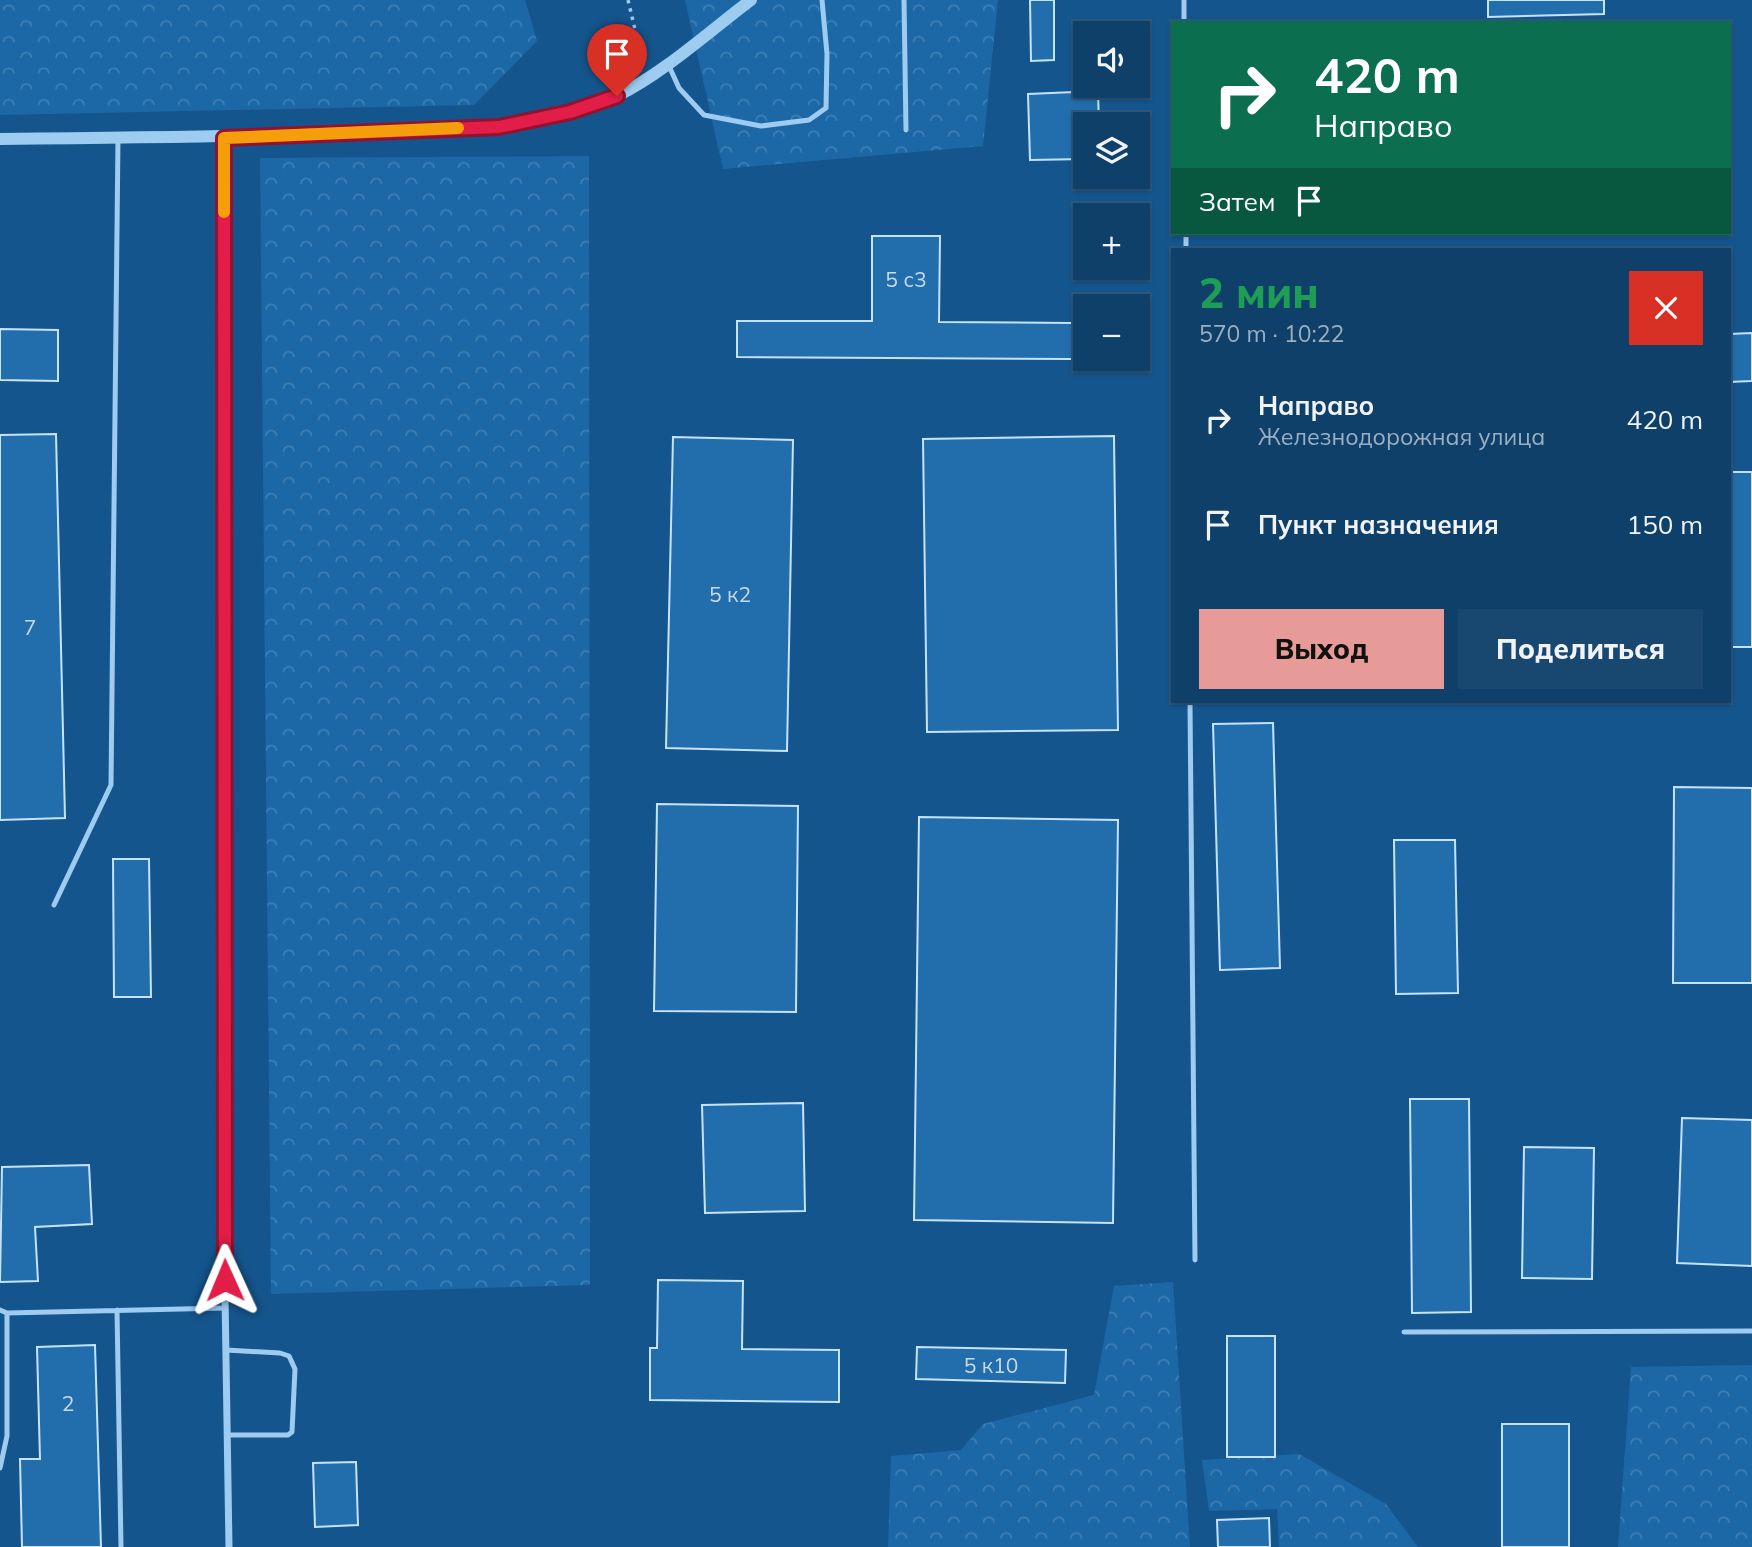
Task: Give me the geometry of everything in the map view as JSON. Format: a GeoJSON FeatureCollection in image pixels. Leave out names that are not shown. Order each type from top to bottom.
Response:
{"type":"FeatureCollection","features":[{"type":"Feature","properties":{"kind":"street"},"geometry":{"type":"LineString","coordinates":[[0,139],[224,138],[499,127],[570,112],[617,96],[647,79],[751,0]]}},
{"type":"Feature","properties":{"kind":"street"},"geometry":{"type":"LineString","coordinates":[[224,138],[223,1170],[229,1547]]}},
{"type":"Feature","properties":{"kind":"lane"},"geometry":{"type":"LineString","coordinates":[[668,63],[679,88],[704,115],[761,126],[808,120],[826,108],[827,54],[822,0]]}},
{"type":"Feature","properties":{"kind":"lane"},"geometry":{"type":"LineString","coordinates":[[904,0],[906,130]]}},
{"type":"Feature","properties":{"kind":"lane"},"geometry":{"type":"LineString","coordinates":[[1184,0],[1184,21]]}},
{"type":"Feature","properties":{"kind":"lane"},"geometry":{"type":"LineString","coordinates":[[54,905],[111,785],[118,138]]}},
{"type":"Feature","properties":{"kind":"lane"},"geometry":{"type":"LineString","coordinates":[[1190,703],[1195,1260]]}},
{"type":"Feature","properties":{"kind":"lane"},"geometry":{"type":"LineString","coordinates":[[0,1468],[7,1436],[3,1312],[225,1308]]}},
{"type":"Feature","properties":{"kind":"lane"},"geometry":{"type":"LineString","coordinates":[[117,1310],[121,1547]]}},
{"type":"Feature","properties":{"kind":"lane"},"geometry":{"type":"LineString","coordinates":[[1405,1332],[1752,1331]]}},
{"type":"Feature","properties":{"kind":"lane"},"geometry":{"type":"LineString","coordinates":[[226,1350],[280,1353],[289,1356],[295,1369],[292,1432],[288,1435],[227,1435]]}},
{"type":"Feature","properties":{"kind":"path"},"geometry":{"type":"LineString","coordinates":[[628,0],[647,79]]}},
{"type":"Feature","properties":{"kind":"green space"},"geometry":{"type":"Polygon","coordinates":[[[0,0],[525,0],[537,41],[474,105],[0,115],[0,0]]]}},
{"type":"Feature","properties":{"kind":"green space"},"geometry":{"type":"Polygon","coordinates":[[[685,0],[998,0],[983,146],[723,169],[685,0]]]}},
{"type":"Feature","properties":{"kind":"green space"},"geometry":{"type":"Polygon","coordinates":[[[589,156],[590,1285],[271,1294],[260,158],[589,156]]]}},
{"type":"Feature","properties":{"kind":"green space"},"geometry":{"type":"Polygon","coordinates":[[[1173,1282],[1190,1547],[888,1547],[891,1456],[961,1450],[983,1424],[1094,1395],[1114,1286],[1173,1282]]]}},
{"type":"Feature","properties":{"kind":"green space"},"geometry":{"type":"Polygon","coordinates":[[[1752,1365],[1752,1547],[1618,1547],[1631,1367],[1752,1365]]]}},
{"type":"Feature","properties":{"kind":"green space"},"geometry":{"type":"Polygon","coordinates":[[[1299,1454],[1386,1504],[1418,1547],[1279,1547],[1277,1509],[1209,1511],[1202,1460],[1299,1454]]]}},
{"type":"Feature","properties":{"kind":"building"},"geometry":{"type":"Polygon","coordinates":[[[1030,0],[1054,0],[1054,60],[1031,61],[1030,0]]]}},
{"type":"Feature","properties":{"kind":"building"},"geometry":{"type":"Polygon","coordinates":[[[1488,0],[1604,0],[1604,14],[1488,17],[1488,0]]]}},
{"type":"Feature","properties":{"kind":"building"},"geometry":{"type":"Polygon","coordinates":[[[1073,92],[1073,98],[1098,98],[1099,112],[1073,112],[1073,159],[1030,160],[1028,94],[1073,92]]]}},
{"type":"Feature","properties":{"kind":"building"},"geometry":{"type":"Polygon","coordinates":[[[872,236],[940,236],[939,322],[1072,323],[1072,359],[737,357],[737,321],[872,321],[872,236]]]}},
{"type":"Feature","properties":{"kind":"building"},"geometry":{"type":"Polygon","coordinates":[[[0,329],[58,330],[58,381],[0,380],[0,329]]]}},
{"type":"Feature","properties":{"kind":"building"},"geometry":{"type":"Polygon","coordinates":[[[1752,333],[1752,381],[1731,382],[1731,334],[1752,333]]]}},
{"type":"Feature","properties":{"kind":"building"},"geometry":{"type":"Polygon","coordinates":[[[56,434],[65,818],[0,820],[0,435],[56,434]]]}},
{"type":"Feature","properties":{"kind":"building"},"geometry":{"type":"Polygon","coordinates":[[[1114,436],[1118,730],[927,732],[923,439],[1114,436]]]}},
{"type":"Feature","properties":{"kind":"building"},"geometry":{"type":"Polygon","coordinates":[[[673,437],[793,440],[787,751],[666,748],[673,437]]]}},
{"type":"Feature","properties":{"kind":"building"},"geometry":{"type":"Polygon","coordinates":[[[1731,472],[1752,472],[1752,647],[1731,647],[1731,472]]]}},
{"type":"Feature","properties":{"kind":"building"},"geometry":{"type":"Polygon","coordinates":[[[1273,723],[1280,968],[1220,970],[1213,724],[1273,723]]]}},
{"type":"Feature","properties":{"kind":"building"},"geometry":{"type":"Polygon","coordinates":[[[1674,787],[1752,788],[1752,983],[1673,983],[1674,787]]]}},
{"type":"Feature","properties":{"kind":"building"},"geometry":{"type":"Polygon","coordinates":[[[657,804],[798,806],[796,1012],[654,1011],[657,804]]]}},
{"type":"Feature","properties":{"kind":"building"},"geometry":{"type":"Polygon","coordinates":[[[919,817],[1118,820],[1113,1223],[914,1220],[919,817]]]}},
{"type":"Feature","properties":{"kind":"building"},"geometry":{"type":"Polygon","coordinates":[[[1394,840],[1455,840],[1458,993],[1396,994],[1394,840]]]}},
{"type":"Feature","properties":{"kind":"building"},"geometry":{"type":"Polygon","coordinates":[[[113,859],[149,859],[151,997],[114,997],[113,859]]]}},
{"type":"Feature","properties":{"kind":"building"},"geometry":{"type":"Polygon","coordinates":[[[1410,1099],[1469,1099],[1471,1312],[1412,1313],[1410,1099]]]}},
{"type":"Feature","properties":{"kind":"building"},"geometry":{"type":"Polygon","coordinates":[[[803,1103],[805,1211],[705,1213],[702,1105],[803,1103]]]}},
{"type":"Feature","properties":{"kind":"building"},"geometry":{"type":"Polygon","coordinates":[[[1682,1118],[1752,1120],[1752,1266],[1677,1263],[1682,1118]]]}},
{"type":"Feature","properties":{"kind":"building"},"geometry":{"type":"Polygon","coordinates":[[[1524,1147],[1594,1148],[1592,1279],[1522,1278],[1524,1147]]]}},
{"type":"Feature","properties":{"kind":"building"},"geometry":{"type":"Polygon","coordinates":[[[89,1165],[92,1224],[35,1227],[38,1281],[0,1282],[2,1167],[89,1165]]]}},
{"type":"Feature","properties":{"kind":"building"},"geometry":{"type":"Polygon","coordinates":[[[658,1280],[743,1281],[742,1349],[839,1350],[839,1402],[650,1400],[650,1348],[657,1348],[658,1280]]]}},
{"type":"Feature","properties":{"kind":"building"},"geometry":{"type":"Polygon","coordinates":[[[1227,1336],[1275,1336],[1275,1457],[1227,1457],[1227,1336]]]}},
{"type":"Feature","properties":{"kind":"building"},"geometry":{"type":"Polygon","coordinates":[[[95,1345],[101,1547],[22,1547],[20,1459],[40,1459],[37,1347],[95,1345]]]}},
{"type":"Feature","properties":{"kind":"building"},"geometry":{"type":"Polygon","coordinates":[[[917,1347],[1066,1350],[1065,1383],[916,1379],[917,1347]]]}},
{"type":"Feature","properties":{"kind":"building"},"geometry":{"type":"Polygon","coordinates":[[[1502,1424],[1569,1424],[1569,1547],[1502,1547],[1502,1424]]]}},
{"type":"Feature","properties":{"kind":"building"},"geometry":{"type":"Polygon","coordinates":[[[356,1462],[358,1525],[315,1527],[313,1463],[356,1462]]]}},
{"type":"Feature","properties":{"kind":"building"},"geometry":{"type":"Polygon","coordinates":[[[1269,1518],[1270,1547],[1218,1547],[1217,1520],[1269,1518]]]}},
{"type":"Feature","properties":{"kind":"slow traffic"},"geometry":{"type":"LineString","coordinates":[[224,212],[224,138],[458,128]]}},
{"type":"Feature","properties":{"kind":"route"},"geometry":{"type":"LineString","coordinates":[[225,1280],[224,138],[499,127],[570,112],[617,96]]}}]}
